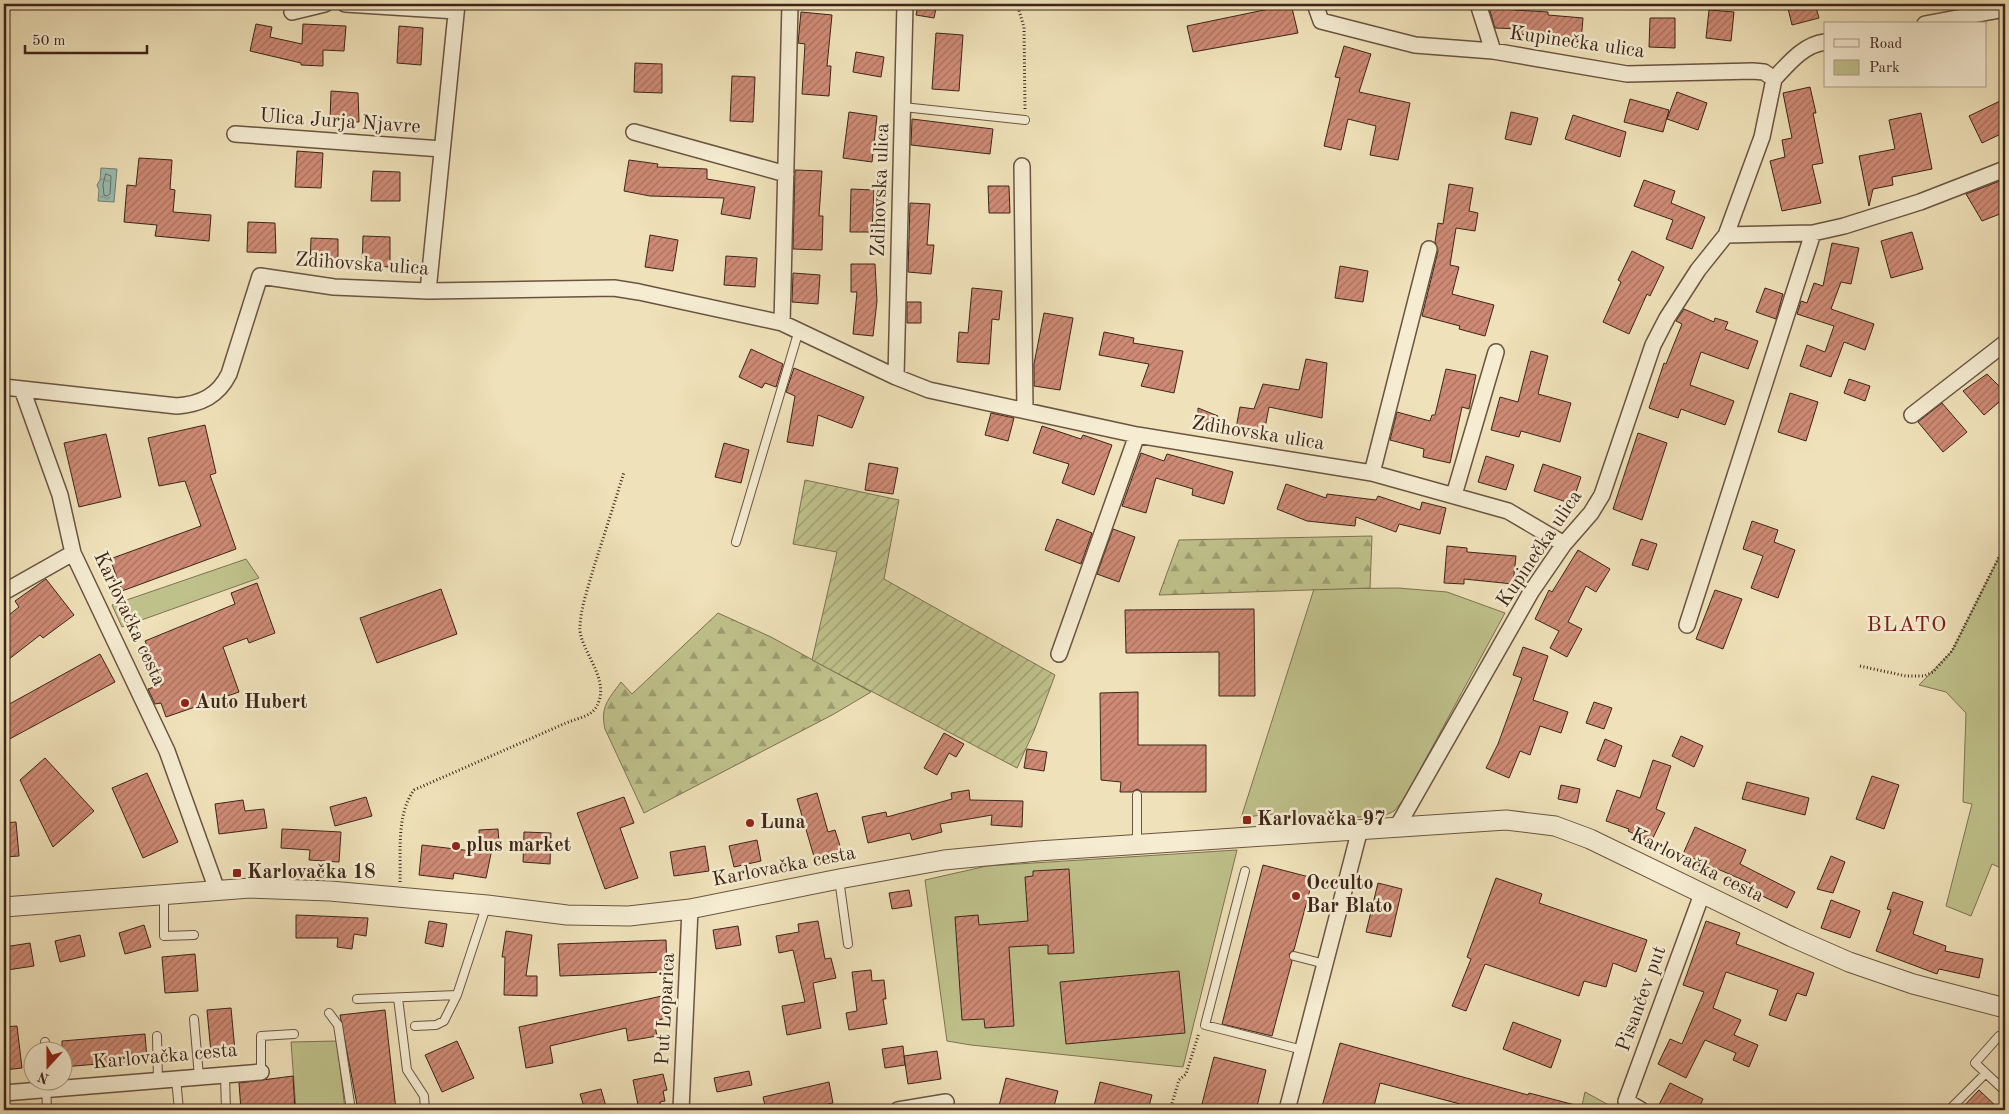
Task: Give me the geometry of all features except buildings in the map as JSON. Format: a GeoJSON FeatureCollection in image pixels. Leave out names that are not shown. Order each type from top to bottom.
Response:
{"type":"FeatureCollection","features":[{"type":"Feature","properties":{"kind":"street"},"geometry":{"type":"LineString","coordinates":[[292,12],[325,4]]}},
{"type":"Feature","properties":{"kind":"street","name":"Ulica Jurja Njavre"},"geometry":{"type":"LineString","coordinates":[[346,4],[456,7],[428,291]]}},
{"type":"Feature","properties":{"kind":"street"},"geometry":{"type":"LineString","coordinates":[[782,323],[790,4]]}},
{"type":"Feature","properties":{"kind":"street","name":"Zdihovska ulica"},"geometry":{"type":"LineString","coordinates":[[896,377],[905,4]]}},
{"type":"Feature","properties":{"kind":"street","name":"Kupinečka ulica"},"geometry":{"type":"LineString","coordinates":[[1315,4],[1321,21],[1415,45],[1493,51],[1627,74],[1753,71],[1764,72],[1774,79],[1762,137],[1726,235],[1698,270],[1652,345],[1602,494],[1591,513],[1564,544],[1531,592],[1398,827]]}},
{"type":"Feature","properties":{"kind":"street"},"geometry":{"type":"LineString","coordinates":[[1478,4],[1493,51]]}},
{"type":"Feature","properties":{"kind":"street"},"geometry":{"type":"LineString","coordinates":[[1936,22],[2005,9]]}},
{"type":"Feature","properties":{"kind":"street"},"geometry":{"type":"LineString","coordinates":[[1774,79],[1802,52],[1814,44],[1824,42]]}},
{"type":"Feature","properties":{"kind":"street"},"geometry":{"type":"LineString","coordinates":[[634,132],[786,174]]}},
{"type":"Feature","properties":{"kind":"street","name":"Ulica Jurja Njavre"},"geometry":{"type":"LineString","coordinates":[[235,134],[442,150]]}},
{"type":"Feature","properties":{"kind":"street"},"geometry":{"type":"LineString","coordinates":[[1022,166],[1025,410]]}},
{"type":"Feature","properties":{"kind":"street"},"geometry":{"type":"LineString","coordinates":[[1726,235],[1813,233],[1844,226],[1920,202],[2005,168]]}},
{"type":"Feature","properties":{"kind":"street"},"geometry":{"type":"LineString","coordinates":[[1686,625],[1813,233]]}},
{"type":"Feature","properties":{"kind":"street"},"geometry":{"type":"LineString","coordinates":[[1372,472],[1429,249]]}},
{"type":"Feature","properties":{"kind":"street","name":"Zdihovska ulica"},"geometry":{"type":"LineString","coordinates":[[22,389],[177,406],[203,402],[224,384],[260,276],[334,287],[428,291],[614,288],[782,323],[896,377],[929,390],[1137,435],[1372,472],[1508,511],[1564,544]]}},
{"type":"Feature","properties":{"kind":"street"},"geometry":{"type":"LineString","coordinates":[[1912,415],[2005,343]]}},
{"type":"Feature","properties":{"kind":"street"},"geometry":{"type":"LineString","coordinates":[[1454,495],[1496,352]]}},
{"type":"Feature","properties":{"kind":"street"},"geometry":{"type":"LineString","coordinates":[[4,387],[22,389],[60,495],[73,553]]}},
{"type":"Feature","properties":{"kind":"street"},"geometry":{"type":"LineString","coordinates":[[1060,654],[1137,435]]}},
{"type":"Feature","properties":{"kind":"street","name":"Karlovačka cesta"},"geometry":{"type":"LineString","coordinates":[[4,592],[73,553],[167,751],[217,890]]}},
{"type":"Feature","properties":{"kind":"street","name":"Karlovačka cesta"},"geometry":{"type":"LineString","coordinates":[[4,907],[250,888],[330,891],[487,905],[567,915],[629,916],[690,909],[838,878],[944,860],[1137,844],[1506,820],[1554,826],[1625,855],[1702,894],[1849,962],[1913,984],[2005,1008]]}},
{"type":"Feature","properties":{"kind":"street"},"geometry":{"type":"LineString","coordinates":[[1288,1110],[1360,829]]}},
{"type":"Feature","properties":{"kind":"street","name":"Pisančev put"},"geometry":{"type":"LineString","coordinates":[[1641,1110],[1626,1101],[1702,894]]}},
{"type":"Feature","properties":{"kind":"street","name":"Put Loparica"},"geometry":{"type":"LineString","coordinates":[[681,1110],[690,909]]}},
{"type":"Feature","properties":{"kind":"street","name":"Karlovačka cesta"},"geometry":{"type":"LineString","coordinates":[[72,1085],[261,1072]]}},
{"type":"Feature","properties":{"kind":"street","name":"Karlovačka cesta"},"geometry":{"type":"LineString","coordinates":[[4,1093],[22,1090]]}},
{"type":"Feature","properties":{"kind":"street"},"geometry":{"type":"LineString","coordinates":[[898,1110],[946,1102]]}},
{"type":"Feature","properties":{"kind":"lane"},"geometry":{"type":"LineString","coordinates":[[903,107],[1025,120]]}},
{"type":"Feature","properties":{"kind":"lane"},"geometry":{"type":"LineString","coordinates":[[736,542],[799,330]]}},
{"type":"Feature","properties":{"kind":"lane"},"geometry":{"type":"LineString","coordinates":[[1137,795],[1137,844]]}},
{"type":"Feature","properties":{"kind":"lane"},"geometry":{"type":"LineString","coordinates":[[1245,871],[1205,1026],[1303,1050]]}},
{"type":"Feature","properties":{"kind":"lane"},"geometry":{"type":"LineString","coordinates":[[838,878],[848,944]]}},
{"type":"Feature","properties":{"kind":"lane"},"geometry":{"type":"LineString","coordinates":[[164,894],[164,936],[194,935]]}},
{"type":"Feature","properties":{"kind":"lane"},"geometry":{"type":"LineString","coordinates":[[415,1026],[436,1025],[444,1021],[457,995],[487,905]]}},
{"type":"Feature","properties":{"kind":"lane"},"geometry":{"type":"LineString","coordinates":[[1294,956],[1325,964]]}},
{"type":"Feature","properties":{"kind":"lane"},"geometry":{"type":"LineString","coordinates":[[357,999],[457,995]]}},
{"type":"Feature","properties":{"kind":"lane"},"geometry":{"type":"LineString","coordinates":[[398,998],[407,1070],[424,1096],[425,1110]]}},
{"type":"Feature","properties":{"kind":"lane"},"geometry":{"type":"LineString","coordinates":[[330,1013],[338,1025],[351,1110]]}},
{"type":"Feature","properties":{"kind":"lane"},"geometry":{"type":"LineString","coordinates":[[194,1019],[199,1077]]}},
{"type":"Feature","properties":{"kind":"lane","name":"Karlovačka cesta"},"geometry":{"type":"LineString","coordinates":[[261,1072],[261,1036],[294,1034]]}},
{"type":"Feature","properties":{"kind":"lane"},"geometry":{"type":"LineString","coordinates":[[157,1036],[158,1080]]}},
{"type":"Feature","properties":{"kind":"lane"},"geometry":{"type":"LineString","coordinates":[[1999,1036],[1975,1063],[2005,1091]]}},
{"type":"Feature","properties":{"kind":"lane"},"geometry":{"type":"LineString","coordinates":[[1949,1110],[1986,1073]]}},
{"type":"Feature","properties":{"kind":"lane"},"geometry":{"type":"LineString","coordinates":[[225,1075],[226,1110]]}},
{"type":"Feature","properties":{"kind":"lane"},"geometry":{"type":"LineString","coordinates":[[176,1079],[180,1110]]}},
{"type":"Feature","properties":{"kind":"lane"},"geometry":{"type":"LineString","coordinates":[[47,1092],[47,1110]]}},
{"type":"Feature","properties":{"kind":"path"},"geometry":{"type":"LineString","coordinates":[[1017,4],[1024,28],[1025,120]]}},
{"type":"Feature","properties":{"kind":"path"},"geometry":{"type":"LineString","coordinates":[[400,885],[401,833],[406,804],[414,790],[566,723],[589,715],[597,707],[601,695],[599,679],[591,656],[582,642],[579,626],[584,602],[624,472]]}},
{"type":"Feature","properties":{"kind":"path"},"geometry":{"type":"LineString","coordinates":[[1860,666],[1906,676],[1924,676],[1933,672],[1952,652],[2005,545]]}},
{"type":"Feature","properties":{"kind":"path"},"geometry":{"type":"LineString","coordinates":[[1170,1110],[1178,1080],[1186,1074],[1197,1037],[1205,1026]]}},
{"type":"Feature","properties":{"kind":"green space"},"geometry":{"type":"Polygon","coordinates":[[[805,480],[899,500],[884,579],[1055,675],[1034,731],[1017,768],[812,660],[837,552],[793,544],[805,480]]]}},
{"type":"Feature","properties":{"kind":"green space"},"geometry":{"type":"Polygon","coordinates":[[[1372,536],[1370,588],[1159,595],[1179,540],[1372,536]]]}},
{"type":"Feature","properties":{"kind":"green space"},"geometry":{"type":"Polygon","coordinates":[[[2005,545],[2005,870],[1992,864],[1971,916],[1946,906],[1972,804],[1963,802],[1966,713],[1946,692],[1919,685],[1952,651],[2005,545]]]}},
{"type":"Feature","properties":{"kind":"green space"},"geometry":{"type":"Polygon","coordinates":[[[246,559],[259,578],[122,627],[112,605],[246,559]]]}},
{"type":"Feature","properties":{"kind":"green space"},"geometry":{"type":"Polygon","coordinates":[[[1398,588],[1447,592],[1505,613],[1404,799],[1394,811],[1386,815],[1344,818],[1268,814],[1241,818],[1314,589],[1398,588]]]}},
{"type":"Feature","properties":{"kind":"green space"},"geometry":{"type":"Polygon","coordinates":[[[718,613],[771,637],[871,692],[834,714],[644,813],[605,729],[604,709],[621,682],[632,694],[718,613]]]}},
{"type":"Feature","properties":{"kind":"green space"},"geometry":{"type":"Polygon","coordinates":[[[1237,850],[1183,1067],[947,1041],[925,880],[987,866],[1237,850]]]}},
{"type":"Feature","properties":{"kind":"green space"},"geometry":{"type":"Polygon","coordinates":[[[337,1041],[345,1110],[296,1110],[291,1042],[337,1041]]]}},
{"type":"Feature","properties":{"kind":"green space"},"geometry":{"type":"Polygon","coordinates":[[[1585,1092],[1618,1110],[1581,1110],[1585,1092]]]}},
{"type":"Feature","properties":{"kind":"water"},"geometry":{"type":"Polygon","coordinates":[[[101,168],[117,169],[114,202],[98,201],[99,190],[97,185],[100,180],[101,168]]]}},
{"type":"Feature","properties":{"kind":"place","name":"Auto Hubert"},"geometry":{"type":"Point","coordinates":[185,703]}},
{"type":"Feature","properties":{"kind":"place","name":"Karlovačka 97"},"geometry":{"type":"Point","coordinates":[1247,820]}},
{"type":"Feature","properties":{"kind":"place","name":"Luna"},"geometry":{"type":"Point","coordinates":[750,823]}},
{"type":"Feature","properties":{"kind":"place","name":"plus market"},"geometry":{"type":"Point","coordinates":[456,846]}},
{"type":"Feature","properties":{"kind":"place","name":"Karlovačka 18"},"geometry":{"type":"Point","coordinates":[237,873]}},
{"type":"Feature","properties":{"kind":"place","name":"Occulto Bar Blato"},"geometry":{"type":"Point","coordinates":[1296,896]}},
{"type":"Feature","properties":{"kind":"district","name":"BLATO"},"geometry":{"type":"Point","coordinates":[1907,625]}}]}
